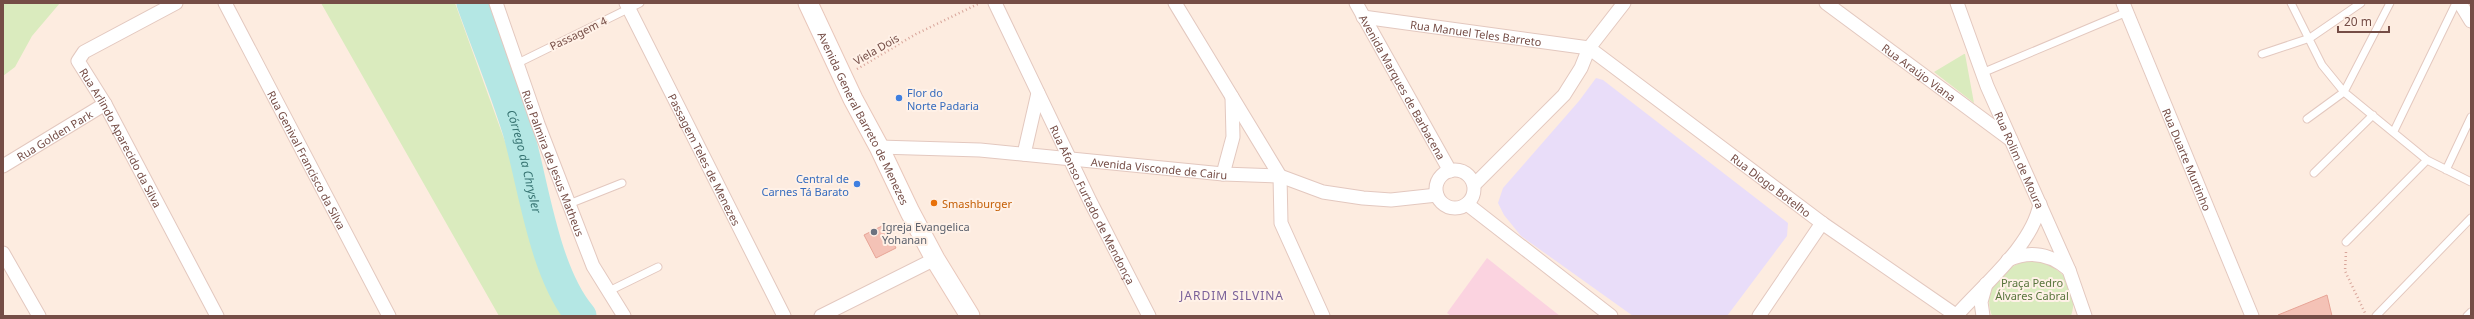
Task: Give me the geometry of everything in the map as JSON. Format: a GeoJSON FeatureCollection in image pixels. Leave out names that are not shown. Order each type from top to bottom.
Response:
{"type":"FeatureCollection","features":[{"type":"Feature","properties":{"kind":"main road","name":"Avenida General Barreto de Menezes"},"geometry":{"type":"LineString","coordinates":[[808,3],[843,77],[935,259],[970,316]]}},
{"type":"Feature","properties":{"kind":"street","name":"Rua Arlindo Aparecido da Silva"},"geometry":{"type":"LineString","coordinates":[[176,3],[84,52],[78,61],[105,104],[217,316]]}},
{"type":"Feature","properties":{"kind":"street","name":"Rua Genival Francisco da Silva"},"geometry":{"type":"LineString","coordinates":[[225,3],[389,316]]}},
{"type":"Feature","properties":{"kind":"street","name":"Rua Palmira de Jesus Matheus"},"geometry":{"type":"LineString","coordinates":[[496,3],[516,64],[593,266],[607,292],[624,316]]}},
{"type":"Feature","properties":{"kind":"street","name":"Rua Afonso Furtado de Mendonça"},"geometry":{"type":"LineString","coordinates":[[995,3],[1070,159],[1149,316]]}},
{"type":"Feature","properties":{"kind":"street"},"geometry":{"type":"LineString","coordinates":[[1175,3],[1280,176],[1281,223],[1322,316]]}},
{"type":"Feature","properties":{"kind":"street","name":"Avenida Marques de Barbacena"},"geometry":{"type":"LineString","coordinates":[[1356,3],[1450,171]]}},
{"type":"Feature","properties":{"kind":"street"},"geometry":{"type":"LineString","coordinates":[[1474,185],[1546,112],[1561,83],[1584,62],[1589,48],[1624,3]]}},
{"type":"Feature","properties":{"kind":"street","name":"Rua Araújo Viana"},"geometry":{"type":"LineString","coordinates":[[1826,3],[2012,141]]}},
{"type":"Feature","properties":{"kind":"street","name":"Rua Rolim de Moura"},"geometry":{"type":"LineString","coordinates":[[1957,3],[1982,73],[2069,270],[2083,314]]}},
{"type":"Feature","properties":{"kind":"street"},"geometry":{"type":"LineString","coordinates":[[2460,3],[2471,21]]}},
{"type":"Feature","properties":{"kind":"street","name":"Passagem Teles de Menezes"},"geometry":{"type":"LineString","coordinates":[[632,5],[784,316]]}},
{"type":"Feature","properties":{"kind":"street","name":"Rua Duarte Murtinho"},"geometry":{"type":"LineString","coordinates":[[2125,8],[2252,316]]}},
{"type":"Feature","properties":{"kind":"street","name":"Rua Manuel Teles Barreto"},"geometry":{"type":"LineString","coordinates":[[1363,17],[1589,48]]}},
{"type":"Feature","properties":{"kind":"street","name":"Rua Diogo Botelho"},"geometry":{"type":"LineString","coordinates":[[1589,48],[1822,223],[1956,316]]}},
{"type":"Feature","properties":{"kind":"street"},"geometry":{"type":"LineString","coordinates":[[1024,154],[1038,93]]}},
{"type":"Feature","properties":{"kind":"street"},"geometry":{"type":"LineString","coordinates":[[1223,174],[1233,137],[1232,95]]}},
{"type":"Feature","properties":{"kind":"street","name":"Rua Golden Park"},"geometry":{"type":"LineString","coordinates":[[3,166],[105,104]]}},
{"type":"Feature","properties":{"kind":"street","name":"Avenida Visconde de Cairu"},"geometry":{"type":"LineString","coordinates":[[879,147],[980,150],[1223,174],[1280,176],[1323,192],[1363,198],[1391,200],[1437,195]]}},
{"type":"Feature","properties":{"kind":"street"},"geometry":{"type":"LineString","coordinates":[[1456,170],[1467,174],[1474,185],[1474,195],[1467,204],[1452,208],[1443,204],[1437,195],[1436,189],[1440,178],[1450,171],[1456,170]]}},
{"type":"Feature","properties":{"kind":"street"},"geometry":{"type":"LineString","coordinates":[[1467,204],[1611,316]]}},
{"type":"Feature","properties":{"kind":"street"},"geometry":{"type":"LineString","coordinates":[[1956,316],[2029,234],[2040,204]]}},
{"type":"Feature","properties":{"kind":"street"},"geometry":{"type":"LineString","coordinates":[[1759,316],[1822,223]]}},
{"type":"Feature","properties":{"kind":"street"},"geometry":{"type":"LineString","coordinates":[[3,253],[39,316]]}},
{"type":"Feature","properties":{"kind":"street"},"geometry":{"type":"LineString","coordinates":[[2006,261],[2022,255],[2039,254],[2055,260],[2069,270]]}},
{"type":"Feature","properties":{"kind":"street"},"geometry":{"type":"LineString","coordinates":[[821,316],[935,259]]}},
{"type":"Feature","properties":{"kind":"street"},"geometry":{"type":"LineString","coordinates":[[1983,316],[1981,302],[1986,282]]}},
{"type":"Feature","properties":{"kind":"lane"},"geometry":{"type":"LineString","coordinates":[[2291,3],[2310,38],[2322,65],[2344,92],[2394,131],[2427,160],[2471,182]]}},
{"type":"Feature","properties":{"kind":"lane"},"geometry":{"type":"LineString","coordinates":[[2262,54],[2310,38],[2361,3]]}},
{"type":"Feature","properties":{"kind":"lane"},"geometry":{"type":"LineString","coordinates":[[2307,119],[2344,92],[2390,3]]}},
{"type":"Feature","properties":{"kind":"lane"},"geometry":{"type":"LineString","coordinates":[[2394,131],[2456,3]]}},
{"type":"Feature","properties":{"kind":"lane","name":"Passagem 4"},"geometry":{"type":"LineString","coordinates":[[516,64],[632,5]]}},
{"type":"Feature","properties":{"kind":"lane"},"geometry":{"type":"LineString","coordinates":[[1982,73],[2125,8]]}},
{"type":"Feature","properties":{"kind":"lane"},"geometry":{"type":"LineString","coordinates":[[2314,173],[2373,115]]}},
{"type":"Feature","properties":{"kind":"lane"},"geometry":{"type":"LineString","coordinates":[[2446,170],[2471,117]]}},
{"type":"Feature","properties":{"kind":"lane"},"geometry":{"type":"LineString","coordinates":[[2346,242],[2427,160]]}},
{"type":"Feature","properties":{"kind":"lane"},"geometry":{"type":"LineString","coordinates":[[570,204],[622,183]]}},
{"type":"Feature","properties":{"kind":"lane"},"geometry":{"type":"LineString","coordinates":[[2376,316],[2471,218]]}},
{"type":"Feature","properties":{"kind":"lane"},"geometry":{"type":"LineString","coordinates":[[607,292],[658,267]]}},
{"type":"Feature","properties":{"kind":"lane"},"geometry":{"type":"LineString","coordinates":[[2467,316],[2471,312]]}},
{"type":"Feature","properties":{"kind":"path","name":"Viela Dois"},"geometry":{"type":"LineString","coordinates":[[843,77],[916,34],[980,3]]}},
{"type":"Feature","properties":{"kind":"path"},"geometry":{"type":"LineString","coordinates":[[2346,242],[2345,271],[2366,316]]}},
{"type":"Feature","properties":{"kind":"shaded area"},"geometry":{"type":"Polygon","coordinates":[[[1596,78],[1603,80],[1788,223],[1787,236],[1727,316],[1633,316],[1521,236],[1504,215],[1498,203],[1503,188],[1579,101],[1596,78]]]}},
{"type":"Feature","properties":{"kind":"shaded area"},"geometry":{"type":"Polygon","coordinates":[[[1487,258],[1560,316],[1451,316],[1447,313],[1487,258]]]}},
{"type":"Feature","properties":{"kind":"green space"},"geometry":{"type":"Polygon","coordinates":[[[3,3],[60,3],[32,36],[15,67],[3,76],[3,3]]]}},
{"type":"Feature","properties":{"kind":"green space"},"geometry":{"type":"Polygon","coordinates":[[[321,3],[455,3],[568,316],[499,316],[321,3]]]}},
{"type":"Feature","properties":{"kind":"green space"},"geometry":{"type":"Polygon","coordinates":[[[1965,54],[1974,103],[1934,72],[1965,54]]]}},
{"type":"Feature","properties":{"kind":"green space","name":"Praça Pedro Álvares Cabral"},"geometry":{"type":"Polygon","coordinates":[[[2029,260],[2050,266],[2065,278],[2070,285],[2073,295],[2071,316],[1992,316],[1989,306],[1990,296],[1992,288],[1997,280],[2011,267],[2029,260]]]}},
{"type":"Feature","properties":{"kind":"building"},"geometry":{"type":"Polygon","coordinates":[[[884,225],[896,248],[876,258],[864,235],[884,225]]]}},
{"type":"Feature","properties":{"kind":"building"},"geometry":{"type":"Polygon","coordinates":[[[2327,295],[2332,316],[2278,316],[2278,315],[2327,295]]]}},
{"type":"Feature","properties":{"kind":"waterway","name":"Córrego da Chrysler"},"geometry":{"type":"LineString","coordinates":[[472,3],[518,131],[535,203],[549,253],[568,298],[581,316]]}},
{"type":"Feature","properties":{"kind":"place","name":"Flor do Norte Padaria"},"geometry":{"type":"Point","coordinates":[899,98]}},
{"type":"Feature","properties":{"kind":"place","name":"Central de Carnes Tá Barato"},"geometry":{"type":"Point","coordinates":[857,184]}},
{"type":"Feature","properties":{"kind":"place","name":"Smashburger"},"geometry":{"type":"Point","coordinates":[934,203]}},
{"type":"Feature","properties":{"kind":"place","name":"Igreja Evangelica Yohanan"},"geometry":{"type":"Point","coordinates":[874,232]}},
{"type":"Feature","properties":{"kind":"district","name":"JARDIM SILVINA"},"geometry":{"type":"Point","coordinates":[1232,295]}}]}
